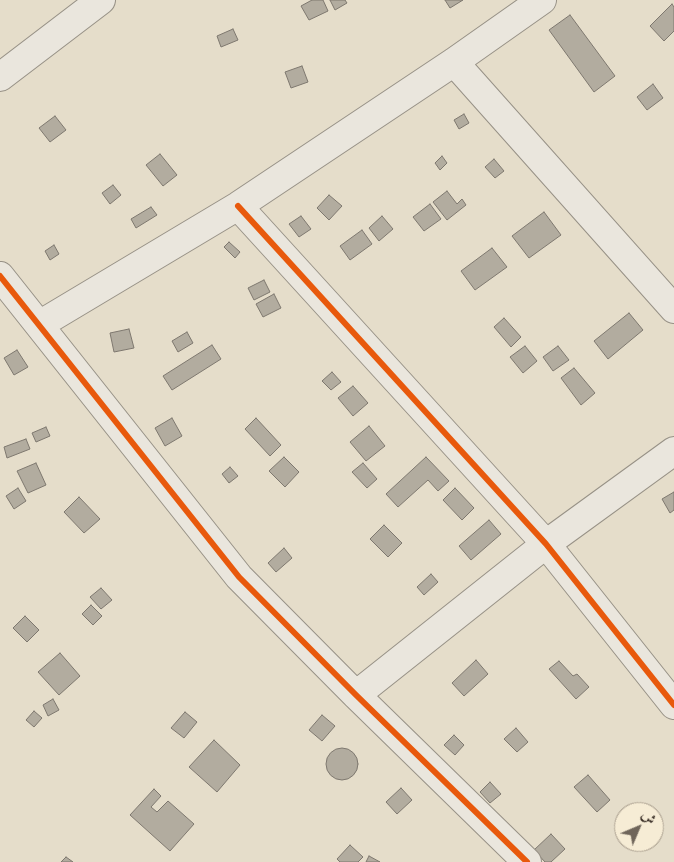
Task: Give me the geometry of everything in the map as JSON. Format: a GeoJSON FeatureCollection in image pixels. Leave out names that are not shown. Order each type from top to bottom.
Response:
{"type":"FeatureCollection","features":[{"type":"Feature","properties":{"kind":"street"},"geometry":{"type":"LineString","coordinates":[[0,77],[101,0]]}},
{"type":"Feature","properties":{"kind":"street"},"geometry":{"type":"LineString","coordinates":[[39,326],[238,206],[454,62],[542,0]]}},
{"type":"Feature","properties":{"kind":"street"},"geometry":{"type":"LineString","coordinates":[[454,62],[674,309]]}},
{"type":"Feature","properties":{"kind":"street"},"geometry":{"type":"LineString","coordinates":[[238,206],[546,544],[674,705]]}},
{"type":"Feature","properties":{"kind":"street"},"geometry":{"type":"LineString","coordinates":[[0,276],[239,577],[526,862]]}},
{"type":"Feature","properties":{"kind":"street"},"geometry":{"type":"LineString","coordinates":[[356,695],[546,544],[674,451]]}},
{"type":"Feature","properties":{"kind":"building"},"geometry":{"type":"Polygon","coordinates":[[[312,0],[323,0],[328,11],[309,20],[301,6],[312,0]]]}},
{"type":"Feature","properties":{"kind":"building"},"geometry":{"type":"Polygon","coordinates":[[[330,0],[345,0],[347,3],[335,10],[330,0]]]}},
{"type":"Feature","properties":{"kind":"building"},"geometry":{"type":"Polygon","coordinates":[[[445,0],[463,0],[450,8],[445,0]]]}},
{"type":"Feature","properties":{"kind":"building"},"geometry":{"type":"Polygon","coordinates":[[[672,4],[674,7],[674,31],[664,41],[650,26],[672,4]]]}},
{"type":"Feature","properties":{"kind":"building"},"geometry":{"type":"Polygon","coordinates":[[[570,15],[615,76],[594,92],[549,30],[570,15]]]}},
{"type":"Feature","properties":{"kind":"building"},"geometry":{"type":"Polygon","coordinates":[[[233,29],[238,40],[221,47],[217,36],[233,29]]]}},
{"type":"Feature","properties":{"kind":"building"},"geometry":{"type":"Polygon","coordinates":[[[302,66],[308,82],[291,88],[285,72],[302,66]]]}},
{"type":"Feature","properties":{"kind":"building"},"geometry":{"type":"Polygon","coordinates":[[[653,84],[663,98],[647,110],[637,97],[653,84]]]}},
{"type":"Feature","properties":{"kind":"building"},"geometry":{"type":"Polygon","coordinates":[[[464,114],[469,123],[459,129],[454,120],[464,114]]]}},
{"type":"Feature","properties":{"kind":"building"},"geometry":{"type":"Polygon","coordinates":[[[55,116],[66,130],[50,142],[39,128],[55,116]]]}},
{"type":"Feature","properties":{"kind":"building"},"geometry":{"type":"Polygon","coordinates":[[[160,154],[177,175],[163,186],[146,165],[160,154]]]}},
{"type":"Feature","properties":{"kind":"building"},"geometry":{"type":"Polygon","coordinates":[[[442,156],[447,163],[440,170],[435,163],[442,156]]]}},
{"type":"Feature","properties":{"kind":"building"},"geometry":{"type":"Polygon","coordinates":[[[494,159],[504,171],[495,178],[485,167],[494,159]]]}},
{"type":"Feature","properties":{"kind":"building"},"geometry":{"type":"Polygon","coordinates":[[[113,185],[121,195],[110,204],[102,193],[113,185]]]}},
{"type":"Feature","properties":{"kind":"building"},"geometry":{"type":"Polygon","coordinates":[[[447,191],[457,204],[462,199],[466,205],[447,220],[433,202],[447,191]]]}},
{"type":"Feature","properties":{"kind":"building"},"geometry":{"type":"Polygon","coordinates":[[[329,195],[342,206],[329,220],[317,208],[329,195]]]}},
{"type":"Feature","properties":{"kind":"building"},"geometry":{"type":"Polygon","coordinates":[[[430,204],[441,219],[424,231],[413,217],[430,204]]]}},
{"type":"Feature","properties":{"kind":"building"},"geometry":{"type":"Polygon","coordinates":[[[151,207],[157,215],[136,228],[131,219],[151,207]]]}},
{"type":"Feature","properties":{"kind":"building"},"geometry":{"type":"Polygon","coordinates":[[[544,212],[561,235],[529,258],[512,236],[544,212]]]}},
{"type":"Feature","properties":{"kind":"building"},"geometry":{"type":"Polygon","coordinates":[[[301,216],[311,229],[299,237],[289,224],[301,216]]]}},
{"type":"Feature","properties":{"kind":"building"},"geometry":{"type":"Polygon","coordinates":[[[382,216],[393,229],[379,241],[369,228],[382,216]]]}},
{"type":"Feature","properties":{"kind":"building"},"geometry":{"type":"Polygon","coordinates":[[[362,230],[372,244],[350,260],[340,246],[362,230]]]}},
{"type":"Feature","properties":{"kind":"building"},"geometry":{"type":"Polygon","coordinates":[[[229,242],[240,252],[235,258],[224,247],[229,242]]]}},
{"type":"Feature","properties":{"kind":"building"},"geometry":{"type":"Polygon","coordinates":[[[54,245],[59,254],[50,260],[45,251],[54,245]]]}},
{"type":"Feature","properties":{"kind":"building"},"geometry":{"type":"Polygon","coordinates":[[[492,248],[507,267],[475,290],[461,271],[492,248]]]}},
{"type":"Feature","properties":{"kind":"building"},"geometry":{"type":"Polygon","coordinates":[[[264,280],[270,292],[254,300],[248,288],[264,280]]]}},
{"type":"Feature","properties":{"kind":"building"},"geometry":{"type":"Polygon","coordinates":[[[274,294],[281,308],[263,317],[256,304],[274,294]]]}},
{"type":"Feature","properties":{"kind":"building"},"geometry":{"type":"Polygon","coordinates":[[[629,313],[643,330],[608,359],[594,341],[629,313]]]}},
{"type":"Feature","properties":{"kind":"building"},"geometry":{"type":"Polygon","coordinates":[[[504,318],[521,337],[511,347],[494,327],[504,318]]]}},
{"type":"Feature","properties":{"kind":"building"},"geometry":{"type":"Polygon","coordinates":[[[129,329],[134,348],[114,352],[110,333],[129,329]]]}},
{"type":"Feature","properties":{"kind":"building"},"geometry":{"type":"Polygon","coordinates":[[[187,332],[193,343],[178,352],[172,341],[187,332]]]}},
{"type":"Feature","properties":{"kind":"building"},"geometry":{"type":"Polygon","coordinates":[[[212,345],[221,359],[172,390],[163,376],[212,345]]]}},
{"type":"Feature","properties":{"kind":"building"},"geometry":{"type":"Polygon","coordinates":[[[525,346],[537,361],[523,373],[510,357],[525,346]]]}},
{"type":"Feature","properties":{"kind":"building"},"geometry":{"type":"Polygon","coordinates":[[[558,346],[569,360],[553,371],[543,357],[558,346]]]}},
{"type":"Feature","properties":{"kind":"building"},"geometry":{"type":"Polygon","coordinates":[[[17,350],[28,367],[14,375],[4,358],[17,350]]]}},
{"type":"Feature","properties":{"kind":"building"},"geometry":{"type":"Polygon","coordinates":[[[574,368],[595,393],[581,405],[561,378],[574,368]]]}},
{"type":"Feature","properties":{"kind":"building"},"geometry":{"type":"Polygon","coordinates":[[[332,372],[341,382],[331,390],[322,381],[332,372]]]}},
{"type":"Feature","properties":{"kind":"building"},"geometry":{"type":"Polygon","coordinates":[[[353,386],[368,403],[353,416],[338,398],[353,386]]]}},
{"type":"Feature","properties":{"kind":"building"},"geometry":{"type":"Polygon","coordinates":[[[172,418],[182,436],[165,446],[155,428],[172,418]]]}},
{"type":"Feature","properties":{"kind":"building"},"geometry":{"type":"Polygon","coordinates":[[[256,418],[281,445],[270,456],[245,429],[256,418]]]}},
{"type":"Feature","properties":{"kind":"building"},"geometry":{"type":"Polygon","coordinates":[[[369,426],[385,446],[366,461],[350,442],[369,426]]]}},
{"type":"Feature","properties":{"kind":"building"},"geometry":{"type":"Polygon","coordinates":[[[46,427],[50,436],[36,442],[32,433],[46,427]]]}},
{"type":"Feature","properties":{"kind":"building"},"geometry":{"type":"Polygon","coordinates":[[[26,439],[30,449],[7,458],[4,447],[26,439]]]}},
{"type":"Feature","properties":{"kind":"building"},"geometry":{"type":"Polygon","coordinates":[[[284,457],[299,472],[285,487],[269,471],[284,457]]]}},
{"type":"Feature","properties":{"kind":"building"},"geometry":{"type":"Polygon","coordinates":[[[426,457],[449,481],[438,491],[428,480],[398,507],[386,494],[426,457]]]}},
{"type":"Feature","properties":{"kind":"building"},"geometry":{"type":"Polygon","coordinates":[[[36,463],[46,485],[28,493],[17,471],[36,463]]]}},
{"type":"Feature","properties":{"kind":"building"},"geometry":{"type":"Polygon","coordinates":[[[363,463],[377,479],[367,488],[352,472],[363,463]]]}},
{"type":"Feature","properties":{"kind":"building"},"geometry":{"type":"Polygon","coordinates":[[[230,467],[238,476],[229,483],[222,474],[230,467]]]}},
{"type":"Feature","properties":{"kind":"building"},"geometry":{"type":"Polygon","coordinates":[[[18,488],[26,501],[14,509],[6,496],[18,488]]]}},
{"type":"Feature","properties":{"kind":"building"},"geometry":{"type":"Polygon","coordinates":[[[455,488],[474,508],[462,520],[443,500],[455,488]]]}},
{"type":"Feature","properties":{"kind":"building"},"geometry":{"type":"Polygon","coordinates":[[[674,492],[674,510],[670,513],[662,499],[674,492]]]}},
{"type":"Feature","properties":{"kind":"building"},"geometry":{"type":"Polygon","coordinates":[[[79,497],[100,519],[84,533],[64,512],[79,497]]]}},
{"type":"Feature","properties":{"kind":"building"},"geometry":{"type":"Polygon","coordinates":[[[489,520],[501,534],[471,560],[459,546],[489,520]]]}},
{"type":"Feature","properties":{"kind":"building"},"geometry":{"type":"Polygon","coordinates":[[[384,525],[402,543],[388,557],[370,539],[384,525]]]}},
{"type":"Feature","properties":{"kind":"building"},"geometry":{"type":"Polygon","coordinates":[[[284,548],[292,558],[276,572],[268,563],[284,548]]]}},
{"type":"Feature","properties":{"kind":"building"},"geometry":{"type":"Polygon","coordinates":[[[431,574],[438,582],[424,595],[417,587],[431,574]]]}},
{"type":"Feature","properties":{"kind":"building"},"geometry":{"type":"Polygon","coordinates":[[[101,588],[112,600],[101,609],[90,597],[101,588]]]}},
{"type":"Feature","properties":{"kind":"building"},"geometry":{"type":"Polygon","coordinates":[[[91,605],[102,616],[93,625],[82,614],[91,605]]]}},
{"type":"Feature","properties":{"kind":"building"},"geometry":{"type":"Polygon","coordinates":[[[25,616],[39,630],[27,642],[13,628],[25,616]]]}},
{"type":"Feature","properties":{"kind":"building"},"geometry":{"type":"Polygon","coordinates":[[[60,653],[80,676],[59,695],[38,672],[60,653]]]}},
{"type":"Feature","properties":{"kind":"building"},"geometry":{"type":"Polygon","coordinates":[[[476,660],[488,674],[464,696],[452,683],[476,660]]]}},
{"type":"Feature","properties":{"kind":"building"},"geometry":{"type":"Polygon","coordinates":[[[559,661],[573,676],[577,674],[589,687],[576,699],[549,669],[559,661]]]}},
{"type":"Feature","properties":{"kind":"building"},"geometry":{"type":"Polygon","coordinates":[[[53,699],[59,710],[48,716],[43,705],[53,699]]]}},
{"type":"Feature","properties":{"kind":"building"},"geometry":{"type":"Polygon","coordinates":[[[34,711],[42,718],[34,727],[26,720],[34,711]]]}},
{"type":"Feature","properties":{"kind":"building"},"geometry":{"type":"Polygon","coordinates":[[[185,712],[197,722],[184,738],[171,728],[185,712]]]}},
{"type":"Feature","properties":{"kind":"building"},"geometry":{"type":"Polygon","coordinates":[[[322,715],[335,726],[322,741],[309,730],[322,715]]]}},
{"type":"Feature","properties":{"kind":"building"},"geometry":{"type":"Polygon","coordinates":[[[516,728],[528,742],[517,752],[504,739],[516,728]]]}},
{"type":"Feature","properties":{"kind":"building"},"geometry":{"type":"Polygon","coordinates":[[[454,735],[464,745],[455,755],[444,745],[454,735]]]}},
{"type":"Feature","properties":{"kind":"building"},"geometry":{"type":"Polygon","coordinates":[[[214,740],[240,765],[217,792],[189,767],[214,740]]]}},
{"type":"Feature","properties":{"kind":"building"},"geometry":{"type":"Polygon","coordinates":[[[342,748],[348,749],[353,753],[357,758],[357,770],[353,775],[348,779],[342,780],[336,779],[331,775],[327,770],[326,764],[327,758],[331,753],[336,749],[342,748]]]}},
{"type":"Feature","properties":{"kind":"building"},"geometry":{"type":"Polygon","coordinates":[[[588,775],[610,800],[597,812],[574,787],[588,775]]]}},
{"type":"Feature","properties":{"kind":"building"},"geometry":{"type":"Polygon","coordinates":[[[490,782],[501,794],[490,803],[480,792],[490,782]]]}},
{"type":"Feature","properties":{"kind":"building"},"geometry":{"type":"Polygon","coordinates":[[[401,788],[412,800],[397,814],[386,802],[401,788]]]}},
{"type":"Feature","properties":{"kind":"building"},"geometry":{"type":"Polygon","coordinates":[[[154,789],[161,796],[151,807],[157,812],[168,801],[194,824],[170,851],[130,815],[154,789]]]}},
{"type":"Feature","properties":{"kind":"building"},"geometry":{"type":"Polygon","coordinates":[[[551,834],[565,849],[551,862],[545,862],[534,850],[551,834]]]}},
{"type":"Feature","properties":{"kind":"building"},"geometry":{"type":"Polygon","coordinates":[[[350,845],[363,857],[358,862],[340,862],[337,859],[350,845]]]}},
{"type":"Feature","properties":{"kind":"building"},"geometry":{"type":"Polygon","coordinates":[[[369,856],[380,862],[366,862],[369,856]]]}},
{"type":"Feature","properties":{"kind":"building"},"geometry":{"type":"Polygon","coordinates":[[[66,857],[73,862],[61,862],[66,857]]]}},
{"type":"Feature","properties":{"kind":"cycle path"},"geometry":{"type":"LineString","coordinates":[[238,206],[546,544],[674,705]]}},
{"type":"Feature","properties":{"kind":"cycle path"},"geometry":{"type":"LineString","coordinates":[[0,276],[239,577],[356,695],[527,862]]}}]}
